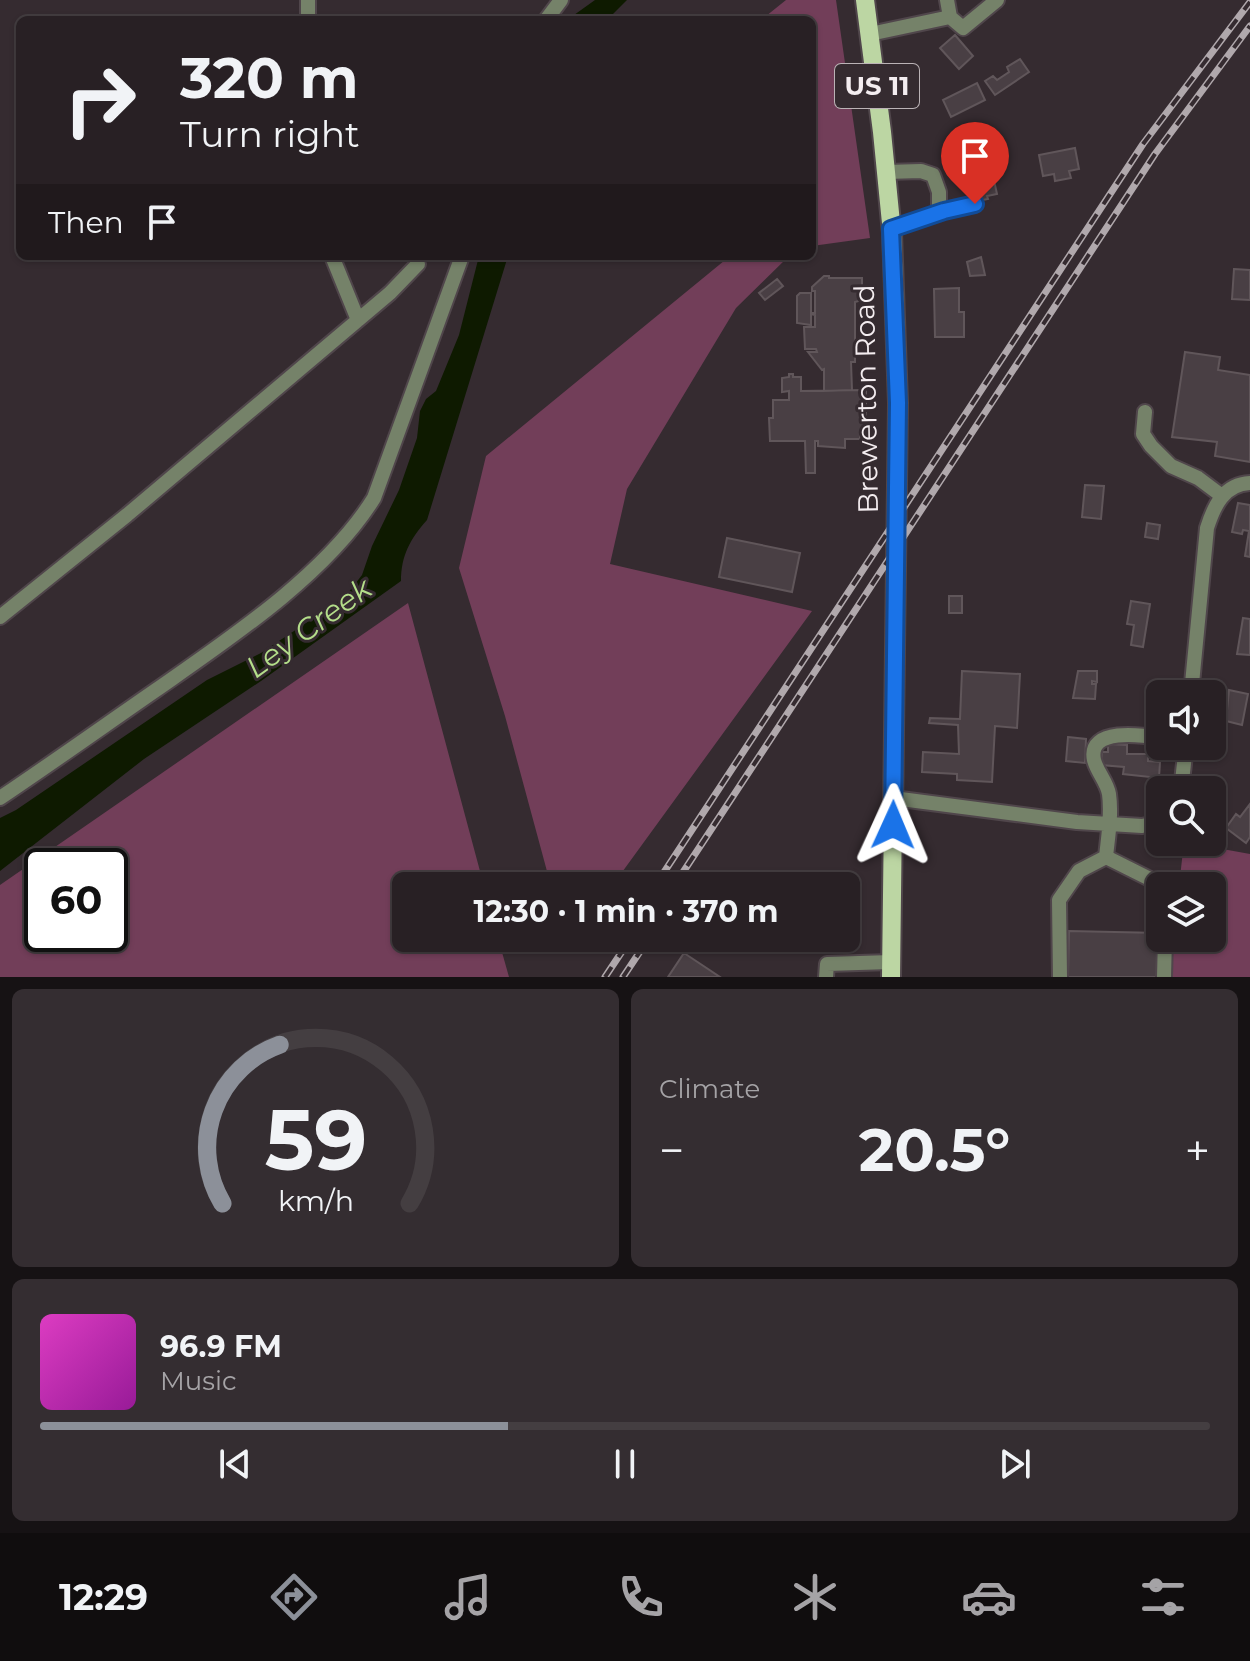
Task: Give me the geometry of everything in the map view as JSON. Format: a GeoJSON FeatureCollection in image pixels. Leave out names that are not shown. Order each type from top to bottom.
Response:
{"type":"FeatureCollection","features":[{"type":"Feature","properties":{"kind":"main road","name":"Brewerton Road"},"geometry":{"type":"LineString","coordinates":[[865,0],[891,229],[898,403],[893,798]]}},
{"type":"Feature","properties":{"kind":"main road","name":"US 11"},"geometry":{"type":"LineString","coordinates":[[891,969],[893,798]]}},
{"type":"Feature","properties":{"kind":"street"},"geometry":{"type":"LineString","coordinates":[[947,0],[950,17],[963,28],[997,0]]}},
{"type":"Feature","properties":{"kind":"street"},"geometry":{"type":"LineString","coordinates":[[870,34],[950,17]]}},
{"type":"Feature","properties":{"kind":"street"},"geometry":{"type":"LineString","coordinates":[[886,172],[921,171],[933,175],[939,192],[939,212]]}},
{"type":"Feature","properties":{"kind":"street"},"geometry":{"type":"LineString","coordinates":[[891,229],[939,212],[975,204]]}},
{"type":"Feature","properties":{"kind":"street"},"geometry":{"type":"LineString","coordinates":[[334,260],[358,320]]}},
{"type":"Feature","properties":{"kind":"street"},"geometry":{"type":"LineString","coordinates":[[0,798],[222,644],[341,543],[374,498],[461,260]]}},
{"type":"Feature","properties":{"kind":"street"},"geometry":{"type":"LineString","coordinates":[[0,617],[127,515],[390,293],[418,264]]}},
{"type":"Feature","properties":{"kind":"street"},"geometry":{"type":"LineString","coordinates":[[1145,412],[1143,434],[1151,446],[1171,466],[1198,478],[1218,502]]}},
{"type":"Feature","properties":{"kind":"street"},"geometry":{"type":"LineString","coordinates":[[1192,680],[1207,528],[1218,502],[1234,486],[1250,483]]}},
{"type":"Feature","properties":{"kind":"street"},"geometry":{"type":"LineString","coordinates":[[1106,857],[1110,824],[1109,793],[1094,759],[1095,747],[1106,737],[1146,737]]}},
{"type":"Feature","properties":{"kind":"street"},"geometry":{"type":"LineString","coordinates":[[893,798],[1110,824],[1146,825]]}},
{"type":"Feature","properties":{"kind":"street"},"geometry":{"type":"LineString","coordinates":[[1106,857],[1146,877]]}},
{"type":"Feature","properties":{"kind":"street"},"geometry":{"type":"LineString","coordinates":[[1060,977],[1059,900],[1079,871],[1106,857]]}},
{"type":"Feature","properties":{"kind":"street"},"geometry":{"type":"LineString","coordinates":[[1164,977],[1165,952]]}},
{"type":"Feature","properties":{"kind":"street"},"geometry":{"type":"LineString","coordinates":[[826,977],[827,964],[891,969]]}},
{"type":"Feature","properties":{"kind":"shaded area"},"geometry":{"type":"Polygon","coordinates":[[[786,0],[836,0],[870,238],[816,245],[816,16],[766,16],[786,0]]]}},
{"type":"Feature","properties":{"kind":"shaded area"},"geometry":{"type":"Polygon","coordinates":[[[725,260],[785,260],[736,308],[627,489],[610,564],[812,611],[622,872],[547,872],[505,716],[459,568],[486,456],[725,260]]]}},
{"type":"Feature","properties":{"kind":"shaded area"},"geometry":{"type":"Polygon","coordinates":[[[408,603],[480,872],[392,872],[392,952],[502,952],[509,977],[0,977],[0,885],[24,868],[24,952],[128,952],[128,848],[54,848],[408,603]]]}},
{"type":"Feature","properties":{"kind":"shaded area"},"geometry":{"type":"Polygon","coordinates":[[[1226,850],[1250,854],[1250,977],[1169,977],[1172,952],[1226,952],[1226,872],[1181,872],[1182,856],[1226,856],[1226,850]]]}},
{"type":"Feature","properties":{"kind":"water"},"geometry":{"type":"Polygon","coordinates":[[[595,0],[627,0],[611,16],[573,16],[595,0]]]}},
{"type":"Feature","properties":{"kind":"water","name":"Ley Creek"},"geometry":{"type":"Polygon","coordinates":[[[478,260],[507,260],[427,520],[408,548],[401,581],[261,681],[144,759],[30,848],[24,848],[24,852],[0,871],[0,818],[207,680],[261,653],[345,597],[362,575],[372,546],[399,490],[417,438],[420,411],[426,399],[436,391],[459,335],[478,260]]]}},
{"type":"Feature","properties":{"kind":"building"},"geometry":{"type":"Polygon","coordinates":[[[955,35],[973,56],[959,69],[940,48],[955,35]]]}},
{"type":"Feature","properties":{"kind":"building"},"geometry":{"type":"Polygon","coordinates":[[[1020,59],[1029,72],[995,95],[985,81],[993,76],[997,80],[1009,72],[1007,67],[1020,59]]]}},
{"type":"Feature","properties":{"kind":"building"},"geometry":{"type":"Polygon","coordinates":[[[977,83],[985,100],[951,117],[943,100],[977,83]]]}},
{"type":"Feature","properties":{"kind":"building"},"geometry":{"type":"Polygon","coordinates":[[[1075,148],[1079,169],[1069,171],[1071,178],[1055,181],[1054,174],[1043,176],[1039,155],[1075,148]]]}},
{"type":"Feature","properties":{"kind":"building"},"geometry":{"type":"Polygon","coordinates":[[[991,167],[997,194],[987,196],[988,199],[982,200],[981,196],[970,199],[965,177],[971,176],[970,171],[991,167]]]}},
{"type":"Feature","properties":{"kind":"building"},"geometry":{"type":"Polygon","coordinates":[[[981,257],[985,275],[970,276],[967,262],[981,257]]]}},
{"type":"Feature","properties":{"kind":"building"},"geometry":{"type":"Polygon","coordinates":[[[1234,269],[1250,270],[1250,300],[1232,299],[1234,269]]]}},
{"type":"Feature","properties":{"kind":"building"},"geometry":{"type":"Polygon","coordinates":[[[824,276],[862,278],[862,300],[855,302],[852,390],[824,391],[824,369],[808,352],[817,352],[816,349],[805,349],[804,327],[815,327],[815,315],[811,314],[811,325],[797,323],[797,296],[811,293],[811,313],[815,313],[815,291],[812,287],[824,276]]]}},
{"type":"Feature","properties":{"kind":"building"},"geometry":{"type":"Polygon","coordinates":[[[777,279],[783,286],[765,300],[759,293],[777,279]]]}},
{"type":"Feature","properties":{"kind":"building"},"geometry":{"type":"Polygon","coordinates":[[[959,288],[959,312],[964,312],[964,337],[935,337],[934,289],[959,288]]]}},
{"type":"Feature","properties":{"kind":"building"},"geometry":{"type":"Polygon","coordinates":[[[1185,352],[1220,357],[1218,370],[1250,375],[1250,462],[1215,456],[1217,442],[1172,437],[1185,352]]]}},
{"type":"Feature","properties":{"kind":"building"},"geometry":{"type":"Polygon","coordinates":[[[789,374],[801,377],[801,391],[866,390],[866,433],[860,433],[860,439],[845,439],[845,448],[818,446],[818,441],[815,441],[815,473],[806,473],[805,441],[770,441],[769,418],[773,418],[773,400],[789,400],[789,391],[782,392],[782,378],[789,377],[789,374]]]}},
{"type":"Feature","properties":{"kind":"building"},"geometry":{"type":"Polygon","coordinates":[[[1085,485],[1104,486],[1101,519],[1082,517],[1085,485]]]}},
{"type":"Feature","properties":{"kind":"building"},"geometry":{"type":"Polygon","coordinates":[[[1238,503],[1250,505],[1250,557],[1245,556],[1249,531],[1243,530],[1242,534],[1232,532],[1238,503]]]}},
{"type":"Feature","properties":{"kind":"building"},"geometry":{"type":"Polygon","coordinates":[[[1147,523],[1160,525],[1158,539],[1145,537],[1147,523]]]}},
{"type":"Feature","properties":{"kind":"building"},"geometry":{"type":"Polygon","coordinates":[[[727,538],[800,553],[792,592],[719,577],[727,538]]]}},
{"type":"Feature","properties":{"kind":"building"},"geometry":{"type":"Polygon","coordinates":[[[949,596],[962,596],[962,613],[949,613],[949,596]]]}},
{"type":"Feature","properties":{"kind":"building"},"geometry":{"type":"Polygon","coordinates":[[[1131,601],[1150,604],[1143,647],[1131,645],[1134,625],[1127,624],[1131,601]]]}},
{"type":"Feature","properties":{"kind":"building"},"geometry":{"type":"Polygon","coordinates":[[[1243,618],[1250,619],[1250,655],[1237,654],[1243,618]]]}},
{"type":"Feature","properties":{"kind":"building"},"geometry":{"type":"Polygon","coordinates":[[[962,671],[1020,674],[1017,728],[995,726],[992,782],[957,780],[957,774],[922,772],[923,752],[959,754],[958,725],[929,723],[930,718],[960,719],[962,671]]]}},
{"type":"Feature","properties":{"kind":"building"},"geometry":{"type":"Polygon","coordinates":[[[1078,671],[1097,671],[1097,682],[1092,681],[1096,684],[1095,699],[1073,698],[1078,671]]]}},
{"type":"Feature","properties":{"kind":"building"},"geometry":{"type":"Polygon","coordinates":[[[1229,690],[1248,694],[1242,725],[1226,721],[1229,690]]]}},
{"type":"Feature","properties":{"kind":"building"},"geometry":{"type":"Polygon","coordinates":[[[1068,737],[1086,739],[1085,763],[1066,761],[1068,737]]]}},
{"type":"Feature","properties":{"kind":"building"},"geometry":{"type":"Polygon","coordinates":[[[1108,744],[1127,745],[1127,754],[1146,754],[1146,760],[1160,762],[1159,776],[1123,774],[1124,767],[1101,765],[1102,752],[1108,752],[1108,744]]]}},
{"type":"Feature","properties":{"kind":"building"},"geometry":{"type":"Polygon","coordinates":[[[1250,804],[1250,837],[1246,843],[1226,828],[1236,814],[1240,817],[1250,804]]]}},
{"type":"Feature","properties":{"kind":"building"},"geometry":{"type":"Polygon","coordinates":[[[1069,931],[1146,933],[1146,952],[1160,952],[1159,977],[1068,977],[1069,931]]]}},
{"type":"Feature","properties":{"kind":"building"},"geometry":{"type":"Polygon","coordinates":[[[684,953],[720,977],[668,977],[684,953]]]}},
{"type":"Feature","properties":{"kind":"railway"},"geometry":{"type":"LineString","coordinates":[[664,872],[1143,144],[1250,2]]}},
{"type":"Feature","properties":{"kind":"railway"},"geometry":{"type":"LineString","coordinates":[[683,872],[1155,154],[1250,26]]}},
{"type":"Feature","properties":{"kind":"railway"},"geometry":{"type":"LineString","coordinates":[[605,977],[622,952]]}},
{"type":"Feature","properties":{"kind":"railway"},"geometry":{"type":"LineString","coordinates":[[623,977],[640,952]]}},
{"type":"Feature","properties":{"kind":"route"},"geometry":{"type":"LineString","coordinates":[[893,825],[898,403],[891,229],[975,204]]}}]}
